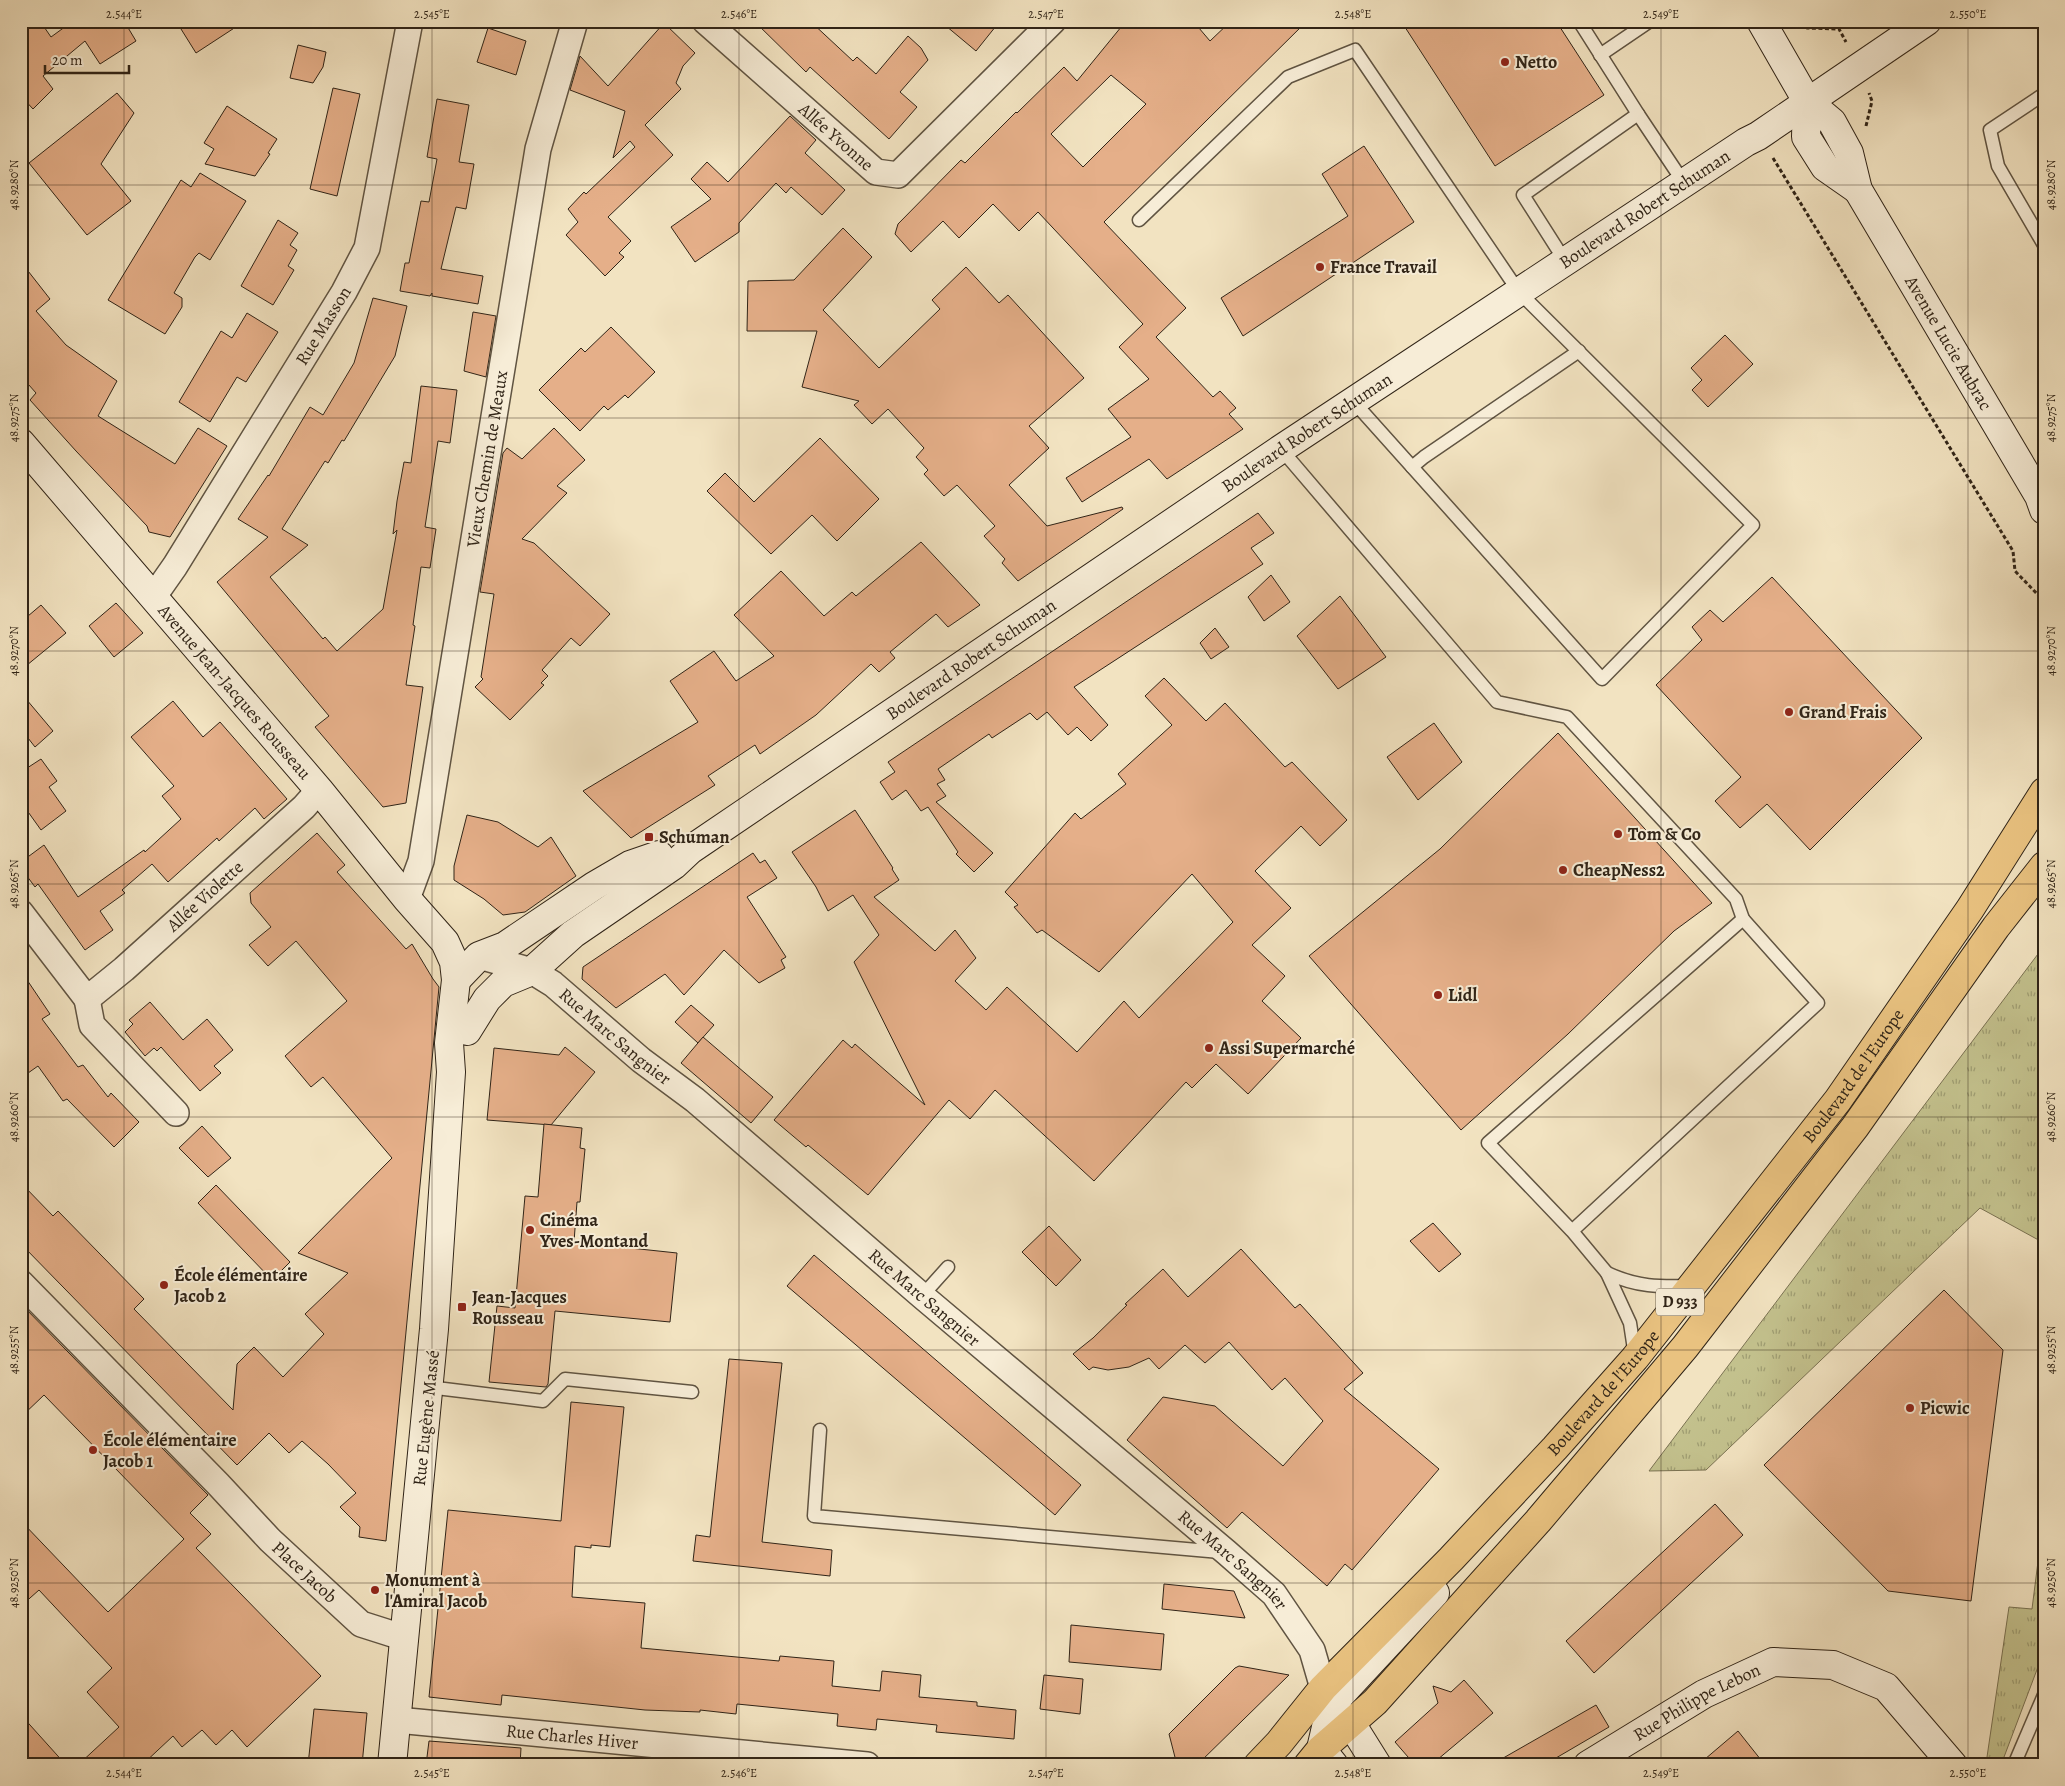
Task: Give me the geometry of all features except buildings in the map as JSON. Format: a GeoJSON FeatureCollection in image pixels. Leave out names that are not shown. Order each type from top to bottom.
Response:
{"type":"FeatureCollection","features":[{"type":"Feature","properties":{"kind":"main road","name":"Boulevard de l'Europe"},"geometry":{"type":"LineString","coordinates":[[1258,1765],[1321,1700],[1555,1448],[1635,1358],[1838,1100],[1970,909],[2044,792]]}},
{"type":"Feature","properties":{"kind":"main road","name":"Boulevard de l'Europe"},"geometry":{"type":"LineString","coordinates":[[1321,1760],[1538,1522],[1685,1347],[1855,1127],[1996,926],[2044,866]]}},
{"type":"Feature","properties":{"kind":"street","name":"Rue Masson"},"geometry":{"type":"LineString","coordinates":[[154,596],[175,566],[344,292],[367,248],[410,21]]}},
{"type":"Feature","properties":{"kind":"street","name":"Allée Yvonne"},"geometry":{"type":"LineString","coordinates":[[705,21],[876,172],[898,175],[1053,21]]}},
{"type":"Feature","properties":{"kind":"street"},"geometry":{"type":"LineString","coordinates":[[1761,21],[1807,101]]}},
{"type":"Feature","properties":{"kind":"street","name":"Boulevard Robert Schuman"},"geometry":{"type":"LineString","coordinates":[[532,971],[573,934],[674,865],[690,850],[1281,449],[1758,136],[1927,21]]}},
{"type":"Feature","properties":{"kind":"street","name":"Vieux Chemin de Meaux"},"geometry":{"type":"LineString","coordinates":[[407,899],[421,861],[538,149],[573,22]]}},
{"type":"Feature","properties":{"kind":"street","name":"Avenue Lucie Aubrac"},"geometry":{"type":"LineString","coordinates":[[1807,101],[1806,137],[1825,168],[1858,190],[2042,502]]}},
{"type":"Feature","properties":{"kind":"street","name":"Avenue Jean-Jacques Rousseau"},"geometry":{"type":"LineString","coordinates":[[21,443],[319,790],[407,899],[445,942],[454,962],[456,980]]}},
{"type":"Feature","properties":{"kind":"street","name":"Allée Violette"},"geometry":{"type":"LineString","coordinates":[[87,999],[124,969],[232,872],[304,807],[319,790]]}},
{"type":"Feature","properties":{"kind":"street","name":"Boulevard Robert Schuman"},"geometry":{"type":"LineString","coordinates":[[479,956],[505,946],[594,886],[630,866],[659,855],[690,850]]}},
{"type":"Feature","properties":{"kind":"street","name":"Boulevard Robert Schuman"},"geometry":{"type":"LineString","coordinates":[[532,971],[540,944],[564,921],[634,875],[659,855]]}},
{"type":"Feature","properties":{"kind":"street"},"geometry":{"type":"LineString","coordinates":[[21,913],[87,999],[92,1025],[176,1114]]}},
{"type":"Feature","properties":{"kind":"street","name":"Avenue Jean-Jacques Rousseau"},"geometry":{"type":"LineString","coordinates":[[445,942],[479,956]]}},
{"type":"Feature","properties":{"kind":"street"},"geometry":{"type":"LineString","coordinates":[[456,980],[479,956]]}},
{"type":"Feature","properties":{"kind":"street","name":"Rue Marc Sangnier"},"geometry":{"type":"LineString","coordinates":[[479,956],[532,971],[553,984],[641,1060],[695,1100],[922,1296],[1274,1594],[1312,1650],[1321,1700]]}},
{"type":"Feature","properties":{"kind":"street","name":"Rue Eugène Massé"},"geometry":{"type":"LineString","coordinates":[[451,1072],[464,1045],[476,987],[479,956]]}},
{"type":"Feature","properties":{"kind":"street","name":"Rue Eugène Massé"},"geometry":{"type":"LineString","coordinates":[[467,1031],[487,999],[503,983],[532,971]]}},
{"type":"Feature","properties":{"kind":"street","name":"Rue Eugène Massé"},"geometry":{"type":"LineString","coordinates":[[392,1765],[434,1329],[451,1072],[448,1043],[456,980]]}},
{"type":"Feature","properties":{"kind":"street","name":"Place Jacob"},"geometry":{"type":"LineString","coordinates":[[21,1283],[218,1484],[270,1540],[361,1624],[405,1638]]}},
{"type":"Feature","properties":{"kind":"street","name":"Rue Philippe Lebon"},"geometry":{"type":"LineString","coordinates":[[1588,1765],[1704,1694],[1773,1662],[1834,1665],[1886,1688],[1953,1765]]}},
{"type":"Feature","properties":{"kind":"street"},"geometry":{"type":"LineString","coordinates":[[1321,1700],[1352,1725],[1377,1765]]}},
{"type":"Feature","properties":{"kind":"street"},"geometry":{"type":"LineString","coordinates":[[1321,1700],[1321,1760]]}},
{"type":"Feature","properties":{"kind":"street","name":"Rue Charles Hiver"},"geometry":{"type":"LineString","coordinates":[[397,1720],[659,1755],[868,1765]]}},
{"type":"Feature","properties":{"kind":"lane"},"geometry":{"type":"LineString","coordinates":[[1579,21],[1684,183]]}},
{"type":"Feature","properties":{"kind":"lane"},"geometry":{"type":"LineString","coordinates":[[1600,55],[1650,21]]}},
{"type":"Feature","properties":{"kind":"lane"},"geometry":{"type":"LineString","coordinates":[[1138,220],[1288,77],[1355,50],[1519,292],[1753,525],[1602,679],[1353,401]]}},
{"type":"Feature","properties":{"kind":"lane"},"geometry":{"type":"LineString","coordinates":[[2044,94],[1990,130],[1998,166],[2044,244]]}},
{"type":"Feature","properties":{"kind":"lane"},"geometry":{"type":"LineString","coordinates":[[1565,261],[1523,194],[1638,114]]}},
{"type":"Feature","properties":{"kind":"lane"},"geometry":{"type":"LineString","coordinates":[[1412,467],[1579,351]]}},
{"type":"Feature","properties":{"kind":"lane"},"geometry":{"type":"LineString","coordinates":[[1281,449],[1497,702],[1568,717],[1736,900],[1742,919],[1818,1003],[1572,1231]]}},
{"type":"Feature","properties":{"kind":"lane"},"geometry":{"type":"LineString","coordinates":[[1635,1358],[1630,1323],[1607,1273],[1572,1231],[1488,1143],[1742,919]]}},
{"type":"Feature","properties":{"kind":"lane"},"geometry":{"type":"LineString","coordinates":[[922,1296],[948,1267]]}},
{"type":"Feature","properties":{"kind":"lane"},"geometry":{"type":"LineString","coordinates":[[1607,1273],[1624,1281],[1650,1287],[1693,1286]]}},
{"type":"Feature","properties":{"kind":"lane"},"geometry":{"type":"LineString","coordinates":[[428,1387],[544,1401],[565,1379],[692,1392]]}},
{"type":"Feature","properties":{"kind":"lane"},"geometry":{"type":"LineString","coordinates":[[820,1430],[814,1516],[1226,1552]]}},
{"type":"Feature","properties":{"kind":"lane"},"geometry":{"type":"LineString","coordinates":[[2014,1765],[2044,1695]]}},
{"type":"Feature","properties":{"kind":"path"},"geometry":{"type":"LineString","coordinates":[[1758,136],[1792,188],[2013,551],[2015,571],[2044,601]]}},
{"type":"Feature","properties":{"kind":"path"},"geometry":{"type":"LineString","coordinates":[[2044,734],[2038,753],[2044,756]]}},
{"type":"Feature","properties":{"kind":"green space"},"geometry":{"type":"Polygon","coordinates":[[[2044,946],[2044,1243],[1980,1208],[1706,1470],[1649,1471],[2044,946]]]}},
{"type":"Feature","properties":{"kind":"green space"},"geometry":{"type":"Polygon","coordinates":[[[2044,1514],[2044,1651],[2001,1765],[1990,1765],[1987,1757],[2009,1607],[2032,1609],[2044,1514]]]}},
{"type":"Feature","properties":{"kind":"place","name":"Netto"},"geometry":{"type":"Point","coordinates":[1505,62]}},
{"type":"Feature","properties":{"kind":"place","name":"France Travail"},"geometry":{"type":"Point","coordinates":[1320,267]}},
{"type":"Feature","properties":{"kind":"place","name":"Grand Frais"},"geometry":{"type":"Point","coordinates":[1789,712]}},
{"type":"Feature","properties":{"kind":"place","name":"Tom & Co"},"geometry":{"type":"Point","coordinates":[1618,834]}},
{"type":"Feature","properties":{"kind":"place","name":"Schuman"},"geometry":{"type":"Point","coordinates":[649,837]}},
{"type":"Feature","properties":{"kind":"place","name":"CheapNess2"},"geometry":{"type":"Point","coordinates":[1563,870]}},
{"type":"Feature","properties":{"kind":"place","name":"Lidl"},"geometry":{"type":"Point","coordinates":[1438,995]}},
{"type":"Feature","properties":{"kind":"place","name":"Assi Supermarché"},"geometry":{"type":"Point","coordinates":[1209,1048]}},
{"type":"Feature","properties":{"kind":"place","name":"Cinéma Yves-Montand"},"geometry":{"type":"Point","coordinates":[530,1230]}},
{"type":"Feature","properties":{"kind":"place","name":"École élémentaire Jacob 2"},"geometry":{"type":"Point","coordinates":[164,1285]}},
{"type":"Feature","properties":{"kind":"place","name":"Jean-Jacques Rousseau"},"geometry":{"type":"Point","coordinates":[462,1307]}},
{"type":"Feature","properties":{"kind":"place","name":"Picwic"},"geometry":{"type":"Point","coordinates":[1910,1408]}},
{"type":"Feature","properties":{"kind":"place","name":"École élémentaire Jacob 1"},"geometry":{"type":"Point","coordinates":[93,1450]}},
{"type":"Feature","properties":{"kind":"place","name":"Monument à l'Amiral Jacob"},"geometry":{"type":"Point","coordinates":[375,1590]}}]}
